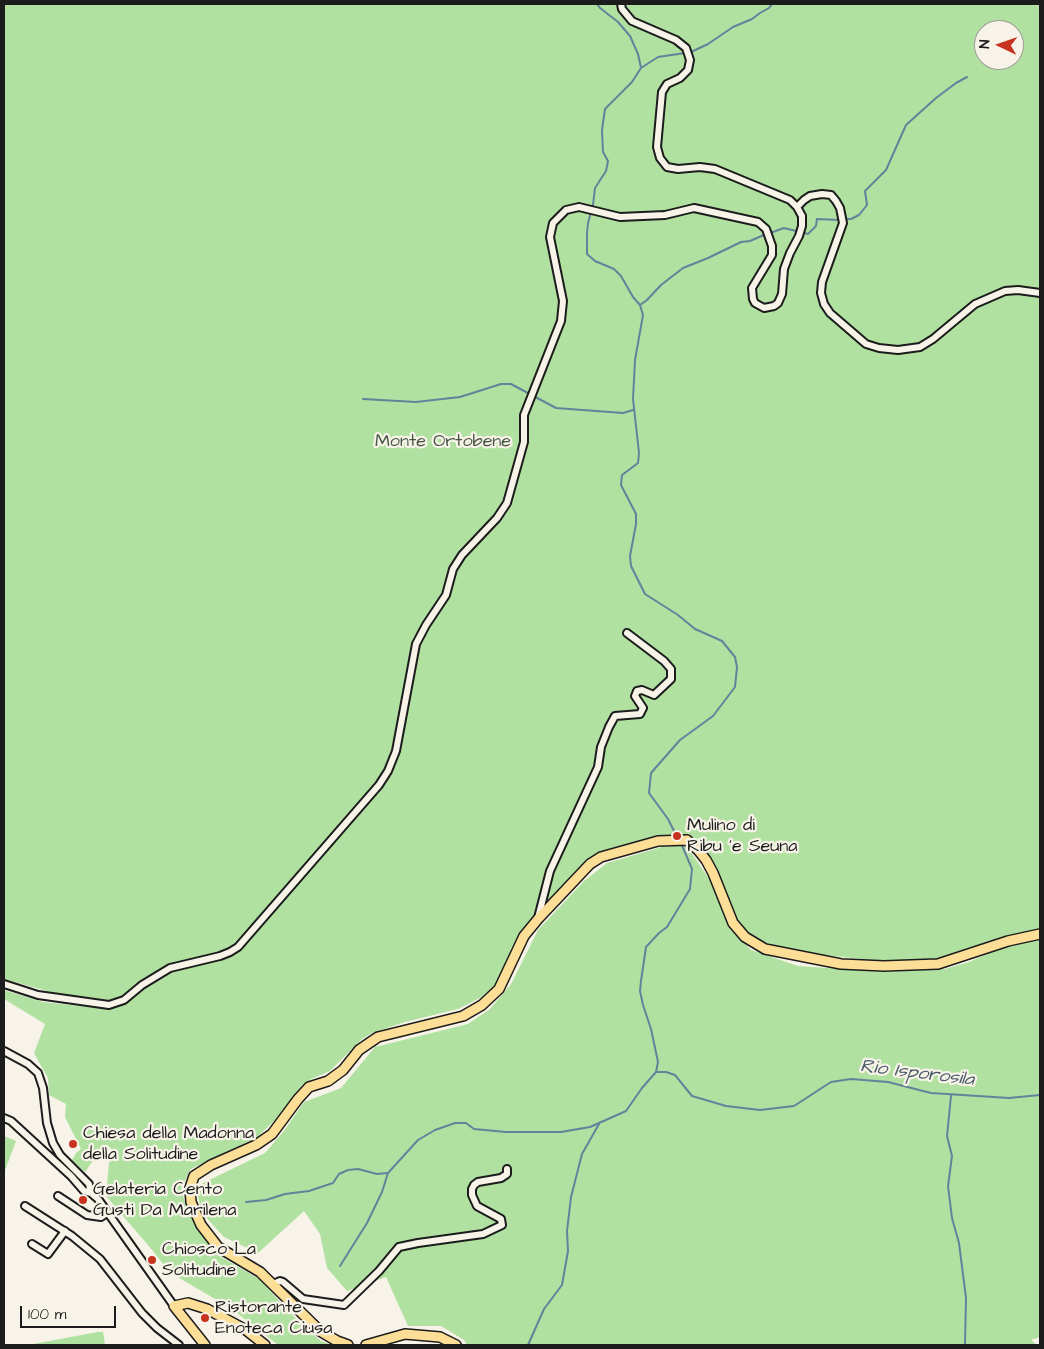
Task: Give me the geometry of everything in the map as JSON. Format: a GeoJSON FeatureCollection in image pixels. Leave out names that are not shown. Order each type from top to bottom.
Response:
{"type":"FeatureCollection","features":[{"type":"Feature","properties":{"kind":"main road"},"geometry":{"type":"LineString","coordinates":[[348,1345],[320,1332],[255,1268],[218,1248],[201,1226],[191,1202],[190,1188],[194,1176],[211,1164],[256,1145],[272,1134],[309,1087],[328,1081],[343,1070],[360,1050],[378,1037],[463,1016],[482,1005],[499,990],[524,936],[590,864],[601,857],[658,841],[687,840],[698,850],[713,873],[732,923],[745,937],[765,949],[841,964],[926,965],[949,961],[1008,941],[1040,934]]}},
{"type":"Feature","properties":{"kind":"main road"},"geometry":{"type":"LineString","coordinates":[[205,1345],[174,1306],[188,1303],[207,1309],[234,1323],[265,1345]]}},
{"type":"Feature","properties":{"kind":"main road"},"geometry":{"type":"LineString","coordinates":[[366,1345],[405,1334],[440,1338],[456,1345]]}},
{"type":"Feature","properties":{"kind":"street"},"geometry":{"type":"LineString","coordinates":[[4,984],[38,995],[109,1005],[124,1000],[142,985],[170,968],[220,956],[238,947],[379,785],[388,771],[396,751],[416,644],[446,595],[453,570],[462,555],[497,518],[507,502],[524,442],[524,415],[561,322],[563,301],[550,237],[553,223],[566,210],[579,207],[620,217],[665,215],[694,208],[752,220],[766,229],[772,246],[772,255],[752,288],[755,303],[764,308],[774,306],[781,299],[784,268],[799,236],[802,216],[790,200],[715,169],[700,167],[678,169],[667,167],[660,158],[657,147],[662,92],[667,84],[680,78],[688,70],[690,60],[686,48],[676,40],[632,21],[620,4]]}},
{"type":"Feature","properties":{"kind":"street"},"geometry":{"type":"LineString","coordinates":[[797,208],[810,196],[831,195],[836,200],[843,223],[822,282],[821,293],[824,304],[830,313],[866,344],[879,348],[898,350],[920,347],[933,339],[975,304],[1005,291],[1018,290],[1040,293]]}},
{"type":"Feature","properties":{"kind":"street"},"geometry":{"type":"LineString","coordinates":[[538,920],[550,872],[598,767],[601,747],[615,716],[640,714],[643,708],[635,696],[637,691],[642,690],[654,695],[670,679],[671,669],[664,661],[627,633]]}},
{"type":"Feature","properties":{"kind":"street"},"geometry":{"type":"LineString","coordinates":[[4,1051],[28,1064],[38,1073],[43,1088],[47,1123],[53,1143],[60,1155],[89,1184],[91,1193]]}},
{"type":"Feature","properties":{"kind":"street"},"geometry":{"type":"LineString","coordinates":[[4,1118],[11,1121],[71,1176],[84,1191],[91,1193],[98,1199],[174,1306]]}},
{"type":"Feature","properties":{"kind":"street"},"geometry":{"type":"LineString","coordinates":[[273,1284],[280,1281],[283,1282],[303,1299],[344,1305],[379,1271],[399,1247],[418,1242],[483,1234],[502,1225],[500,1219],[477,1206],[472,1196],[472,1190],[478,1182],[501,1178],[507,1174],[507,1170]]}},
{"type":"Feature","properties":{"kind":"street"},"geometry":{"type":"LineString","coordinates":[[58,1196],[87,1215],[101,1217],[108,1212]]}},
{"type":"Feature","properties":{"kind":"street"},"geometry":{"type":"LineString","coordinates":[[25,1206],[65,1231],[100,1259],[142,1313],[157,1328],[179,1345]]}},
{"type":"Feature","properties":{"kind":"street"},"geometry":{"type":"LineString","coordinates":[[32,1244],[48,1254],[65,1231]]}},
{"type":"Feature","properties":{"kind":"green space","name":"Monte Ortobene"},"geometry":{"type":"Polygon","coordinates":[[[4,4],[1040,4],[1040,929],[1019,933],[948,957],[932,960],[910,962],[870,960],[816,954],[777,946],[748,934],[732,911],[694,841],[645,843],[621,846],[603,851],[591,859],[540,911],[512,947],[494,986],[480,998],[458,1009],[405,1022],[372,1033],[362,1039],[330,1071],[302,1085],[275,1120],[256,1138],[191,1169],[181,1188],[186,1207],[214,1253],[259,1279],[300,1323],[321,1341],[332,1345],[278,1345],[232,1309],[169,1272],[106,1196],[109,1163],[115,1152],[107,1145],[99,1152],[85,1172],[72,1160],[81,1149],[65,1117],[66,1104],[49,1095],[48,1078],[34,1053],[45,1024],[4,999],[4,990],[43,1002],[99,1008],[94,998],[54,993],[4,979],[4,4]]]}},
{"type":"Feature","properties":{"kind":"green space"},"geometry":{"type":"Polygon","coordinates":[[[686,845],[714,886],[729,928],[751,950],[798,966],[883,972],[945,969],[969,962],[1010,944],[1040,938],[1040,1337],[1031,1340],[1037,1345],[467,1345],[464,1340],[441,1326],[408,1326],[386,1277],[347,1291],[327,1268],[320,1234],[304,1211],[258,1253],[224,1237],[202,1213],[197,1193],[201,1184],[265,1153],[284,1131],[304,1102],[341,1088],[375,1047],[468,1024],[490,1009],[511,984],[538,930],[584,881],[607,863],[662,847],[686,845]]]}},
{"type":"Feature","properties":{"kind":"green space"},"geometry":{"type":"Polygon","coordinates":[[[4,1136],[16,1141],[4,1173],[4,1136]]]}},
{"type":"Feature","properties":{"kind":"green space"},"geometry":{"type":"Polygon","coordinates":[[[98,1332],[103,1332],[105,1345],[28,1345],[98,1332]]]}},
{"type":"Feature","properties":{"kind":"waterway"},"geometry":{"type":"LineString","coordinates":[[597,4],[618,22],[630,36],[638,54],[641,68],[632,82],[605,109],[602,130],[603,152],[608,161],[606,171],[595,188],[587,233],[587,254],[595,261],[614,269],[621,276],[640,305],[643,315],[635,360],[633,399],[639,453],[638,463],[622,475],[621,485],[636,514],[630,556],[631,566],[645,594],[678,615],[695,629],[722,641],[735,657],[737,667],[735,687],[713,716],[680,740],[651,773],[649,793],[668,819],[677,837]]}},
{"type":"Feature","properties":{"kind":"waterway"},"geometry":{"type":"LineString","coordinates":[[689,53],[708,44],[733,27],[752,19],[772,4]]}},
{"type":"Feature","properties":{"kind":"waterway"},"geometry":{"type":"LineString","coordinates":[[641,68],[658,57],[685,53]]}},
{"type":"Feature","properties":{"kind":"waterway"},"geometry":{"type":"LineString","coordinates":[[845,219],[851,219],[859,215],[867,205],[865,191],[886,170],[906,125],[936,98],[967,77]]}},
{"type":"Feature","properties":{"kind":"waterway"},"geometry":{"type":"LineString","coordinates":[[770,233],[784,228],[808,234],[816,226],[817,219],[840,220]]}},
{"type":"Feature","properties":{"kind":"waterway"},"geometry":{"type":"LineString","coordinates":[[640,305],[683,268],[741,242],[750,241],[766,234]]}},
{"type":"Feature","properties":{"kind":"waterway"},"geometry":{"type":"LineString","coordinates":[[363,399],[416,402],[460,397],[501,384],[511,384],[556,408],[623,413],[633,410]]}},
{"type":"Feature","properties":{"kind":"waterway"},"geometry":{"type":"LineString","coordinates":[[656,1072],[658,1062],[640,991],[641,981],[646,947],[667,927],[690,889],[692,869],[681,843]]}},
{"type":"Feature","properties":{"kind":"waterway","name":"Rio Isporosila"},"geometry":{"type":"LineString","coordinates":[[340,1266],[367,1223],[382,1192],[388,1173],[418,1140],[435,1130],[455,1123],[466,1123],[474,1129],[506,1132],[561,1132],[590,1127],[626,1111],[656,1072],[666,1072],[675,1075],[692,1096],[726,1106],[760,1110],[794,1106],[831,1082],[851,1079],[888,1082],[931,1093],[1009,1098],[1040,1095]]}},
{"type":"Feature","properties":{"kind":"waterway"},"geometry":{"type":"LineString","coordinates":[[951,1096],[947,1136],[952,1156],[948,1186],[952,1218],[959,1243],[966,1298],[965,1345]]}},
{"type":"Feature","properties":{"kind":"waterway"},"geometry":{"type":"LineString","coordinates":[[528,1345],[544,1309],[562,1285],[568,1251],[567,1231],[571,1197],[582,1154],[599,1124]]}},
{"type":"Feature","properties":{"kind":"waterway"},"geometry":{"type":"LineString","coordinates":[[246,1202],[309,1191],[333,1183],[339,1174],[348,1170],[358,1169],[377,1174],[387,1173]]}},
{"type":"Feature","properties":{"kind":"place","name":"Mulino di Ribu 'e Seuna"},"geometry":{"type":"Point","coordinates":[677,836]}},
{"type":"Feature","properties":{"kind":"place","name":"Chiesa della Madonna della Solitudine"},"geometry":{"type":"Point","coordinates":[73,1144]}},
{"type":"Feature","properties":{"kind":"place","name":"Gelateria Cento Gusti Da Marilena"},"geometry":{"type":"Point","coordinates":[83,1200]}},
{"type":"Feature","properties":{"kind":"place","name":"Chiosco La Solitudine"},"geometry":{"type":"Point","coordinates":[152,1260]}},
{"type":"Feature","properties":{"kind":"place","name":"Ristorante Enoteca Ciusa"},"geometry":{"type":"Point","coordinates":[205,1318]}}]}
